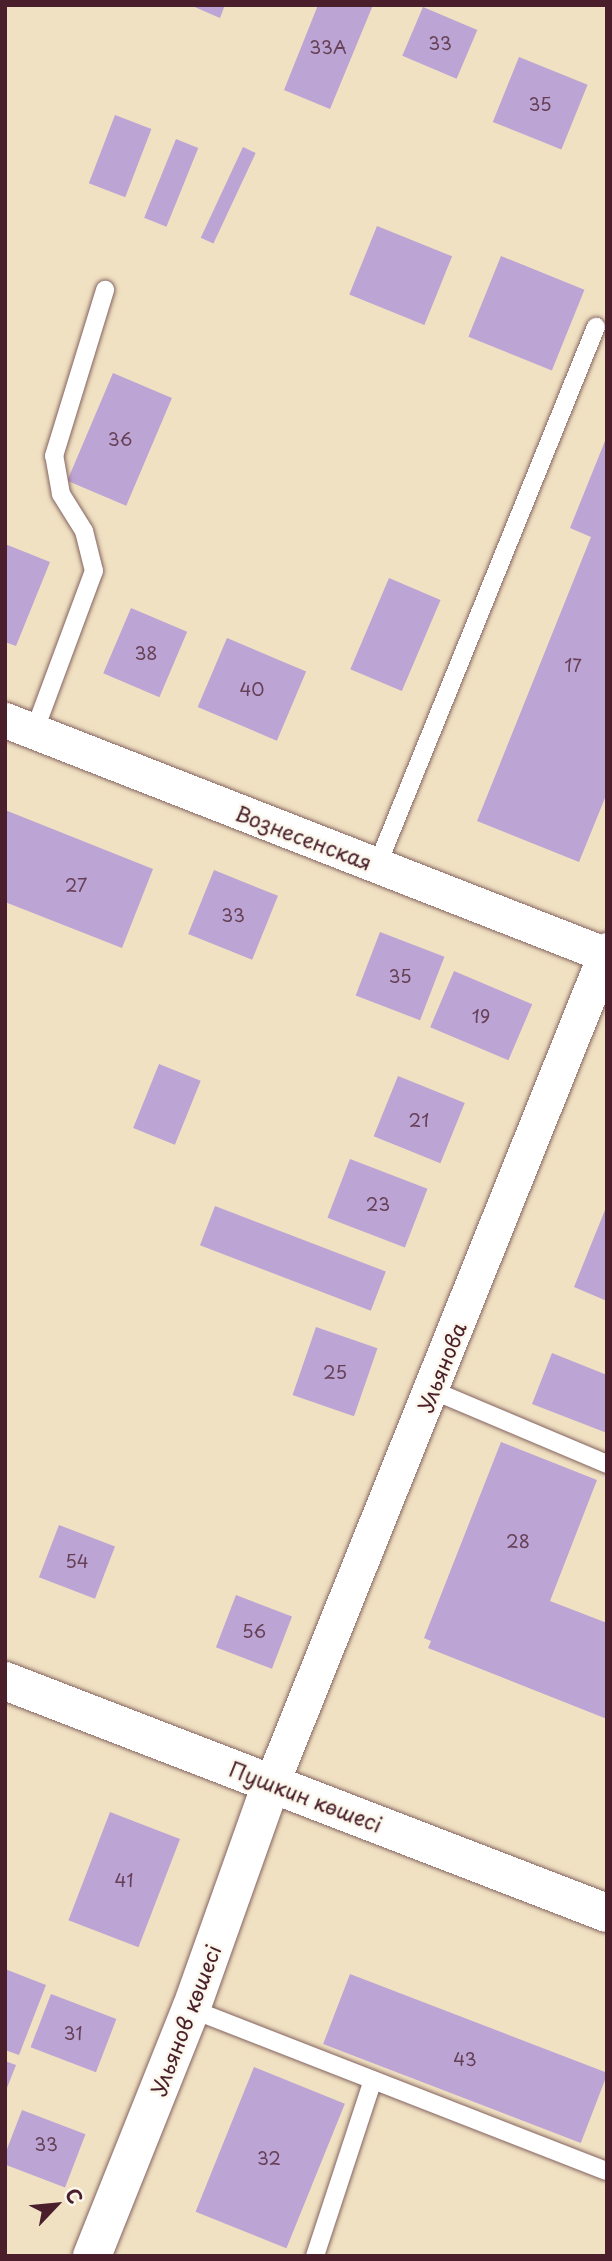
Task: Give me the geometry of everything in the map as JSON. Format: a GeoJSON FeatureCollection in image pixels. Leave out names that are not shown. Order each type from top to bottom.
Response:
{"type":"FeatureCollection","features":[{"type":"Feature","properties":{"kind":"street","name":"Вознесенская"},"geometry":{"type":"LineString","coordinates":[[20,726],[605,952]]}},
{"type":"Feature","properties":{"kind":"street","name":"Ульянова"},"geometry":{"type":"LineString","coordinates":[[272,1782],[432,1390],[605,952]]}},
{"type":"Feature","properties":{"kind":"street","name":"Пушкин көшесі"},"geometry":{"type":"LineString","coordinates":[[5,1681],[607,1913]]}},
{"type":"Feature","properties":{"kind":"street","name":"Ульянов көшесі"},"geometry":{"type":"LineString","coordinates":[[92,2256],[191,2009],[272,1782]]}},
{"type":"Feature","properties":{"kind":"lane"},"geometry":{"type":"LineString","coordinates":[[20,726],[94,571],[84,531],[61,494],[54,456],[105,290]]}},
{"type":"Feature","properties":{"kind":"lane"},"geometry":{"type":"LineString","coordinates":[[377,866],[596,327]]}},
{"type":"Feature","properties":{"kind":"lane"},"geometry":{"type":"LineString","coordinates":[[432,1390],[607,1464]]}},
{"type":"Feature","properties":{"kind":"lane"},"geometry":{"type":"LineString","coordinates":[[191,2009],[607,2171]]}},
{"type":"Feature","properties":{"kind":"lane"},"geometry":{"type":"LineString","coordinates":[[315,2256],[373,2080]]}},
{"type":"Feature","properties":{"kind":"building"},"geometry":{"type":"Polygon","coordinates":[[[190,5],[225,5],[220,18],[190,5]]]}},
{"type":"Feature","properties":{"kind":"building"},"geometry":{"type":"Polygon","coordinates":[[[318,5],[373,5],[330,109],[284,90],[318,5]]]}},
{"type":"Feature","properties":{"kind":"building"},"geometry":{"type":"Polygon","coordinates":[[[423,7],[477,30],[457,79],[402,56],[423,7]]]}},
{"type":"Feature","properties":{"kind":"building"},"geometry":{"type":"Polygon","coordinates":[[[519,57],[588,85],[561,150],[493,122],[519,57]]]}},
{"type":"Feature","properties":{"kind":"building"},"geometry":{"type":"Polygon","coordinates":[[[115,115],[151,129],[125,197],[89,183],[115,115]]]}},
{"type":"Feature","properties":{"kind":"building"},"geometry":{"type":"Polygon","coordinates":[[[176,139],[198,148],[166,227],[144,218],[176,139]]]}},
{"type":"Feature","properties":{"kind":"building"},"geometry":{"type":"Polygon","coordinates":[[[243,147],[256,153],[213,244],[201,238],[243,147]]]}},
{"type":"Feature","properties":{"kind":"building"},"geometry":{"type":"Polygon","coordinates":[[[377,226],[452,256],[424,325],[349,295],[377,226]]]}},
{"type":"Feature","properties":{"kind":"building"},"geometry":{"type":"Polygon","coordinates":[[[501,256],[584,290],[552,370],[468,337],[501,256]]]}},
{"type":"Feature","properties":{"kind":"building"},"geometry":{"type":"Polygon","coordinates":[[[113,373],[172,398],[126,506],[67,481],[113,373]]]}},
{"type":"Feature","properties":{"kind":"building"},"geometry":{"type":"Polygon","coordinates":[[[607,436],[607,793],[579,862],[477,821],[591,537],[570,528],[607,436]]]}},
{"type":"Feature","properties":{"kind":"building"},"geometry":{"type":"Polygon","coordinates":[[[5,544],[50,562],[16,646],[5,642],[5,544]]]}},
{"type":"Feature","properties":{"kind":"building"},"geometry":{"type":"Polygon","coordinates":[[[389,578],[441,600],[402,691],[350,669],[389,578]]]}},
{"type":"Feature","properties":{"kind":"building"},"geometry":{"type":"Polygon","coordinates":[[[131,608],[187,632],[159,697],[103,673],[131,608]]]}},
{"type":"Feature","properties":{"kind":"building"},"geometry":{"type":"Polygon","coordinates":[[[227,638],[306,672],[277,741],[198,707],[227,638]]]}},
{"type":"Feature","properties":{"kind":"building"},"geometry":{"type":"Polygon","coordinates":[[[5,810],[153,869],[122,948],[5,902],[5,810]]]}},
{"type":"Feature","properties":{"kind":"building"},"geometry":{"type":"Polygon","coordinates":[[[214,870],[278,896],[252,960],[188,934],[214,870]]]}},
{"type":"Feature","properties":{"kind":"building"},"geometry":{"type":"Polygon","coordinates":[[[380,932],[444,957],[420,1020],[356,995],[380,932]]]}},
{"type":"Feature","properties":{"kind":"building"},"geometry":{"type":"Polygon","coordinates":[[[454,971],[532,1004],[508,1060],[430,1027],[454,971]]]}},
{"type":"Feature","properties":{"kind":"building"},"geometry":{"type":"Polygon","coordinates":[[[159,1064],[201,1081],[175,1145],[133,1128],[159,1064]]]}},
{"type":"Feature","properties":{"kind":"building"},"geometry":{"type":"Polygon","coordinates":[[[398,1076],[465,1103],[440,1163],[374,1136],[398,1076]]]}},
{"type":"Feature","properties":{"kind":"building"},"geometry":{"type":"Polygon","coordinates":[[[350,1159],[427,1189],[405,1248],[327,1218],[350,1159]]]}},
{"type":"Feature","properties":{"kind":"building"},"geometry":{"type":"Polygon","coordinates":[[[607,1205],[607,1301],[574,1287],[607,1205]]]}},
{"type":"Feature","properties":{"kind":"building"},"geometry":{"type":"Polygon","coordinates":[[[215,1206],[386,1272],[371,1311],[200,1245],[215,1206]]]}},
{"type":"Feature","properties":{"kind":"building"},"geometry":{"type":"Polygon","coordinates":[[[316,1327],[377,1348],[354,1416],[293,1395],[316,1327]]]}},
{"type":"Feature","properties":{"kind":"building"},"geometry":{"type":"Polygon","coordinates":[[[552,1353],[607,1375],[607,1433],[532,1404],[552,1353]]]}},
{"type":"Feature","properties":{"kind":"building"},"geometry":{"type":"Polygon","coordinates":[[[501,1442],[597,1480],[550,1601],[607,1623],[607,1719],[428,1648],[431,1641],[424,1638],[501,1442]]]}},
{"type":"Feature","properties":{"kind":"building"},"geometry":{"type":"Polygon","coordinates":[[[59,1525],[115,1547],[95,1599],[39,1577],[59,1525]]]}},
{"type":"Feature","properties":{"kind":"building"},"geometry":{"type":"Polygon","coordinates":[[[236,1595],[292,1617],[272,1669],[216,1647],[236,1595]]]}},
{"type":"Feature","properties":{"kind":"building"},"geometry":{"type":"Polygon","coordinates":[[[110,1812],[180,1839],[138,1947],[68,1920],[110,1812]]]}},
{"type":"Feature","properties":{"kind":"building"},"geometry":{"type":"Polygon","coordinates":[[[5,1969],[46,1985],[19,2055],[5,2050],[5,1969]]]}},
{"type":"Feature","properties":{"kind":"building"},"geometry":{"type":"Polygon","coordinates":[[[350,1974],[607,2073],[581,2143],[323,2044],[350,1974]]]}},
{"type":"Feature","properties":{"kind":"building"},"geometry":{"type":"Polygon","coordinates":[[[51,1994],[116,2019],[96,2072],[31,2047],[51,1994]]]}},
{"type":"Feature","properties":{"kind":"building"},"geometry":{"type":"Polygon","coordinates":[[[5,2061],[16,2065],[5,2093],[5,2061]]]}},
{"type":"Feature","properties":{"kind":"building"},"geometry":{"type":"Polygon","coordinates":[[[254,2067],[345,2104],[286,2248],[196,2212],[254,2067]]]}},
{"type":"Feature","properties":{"kind":"building"},"geometry":{"type":"Polygon","coordinates":[[[22,2110],[85,2134],[65,2188],[5,2165],[5,2154],[22,2110]]]}}]}
